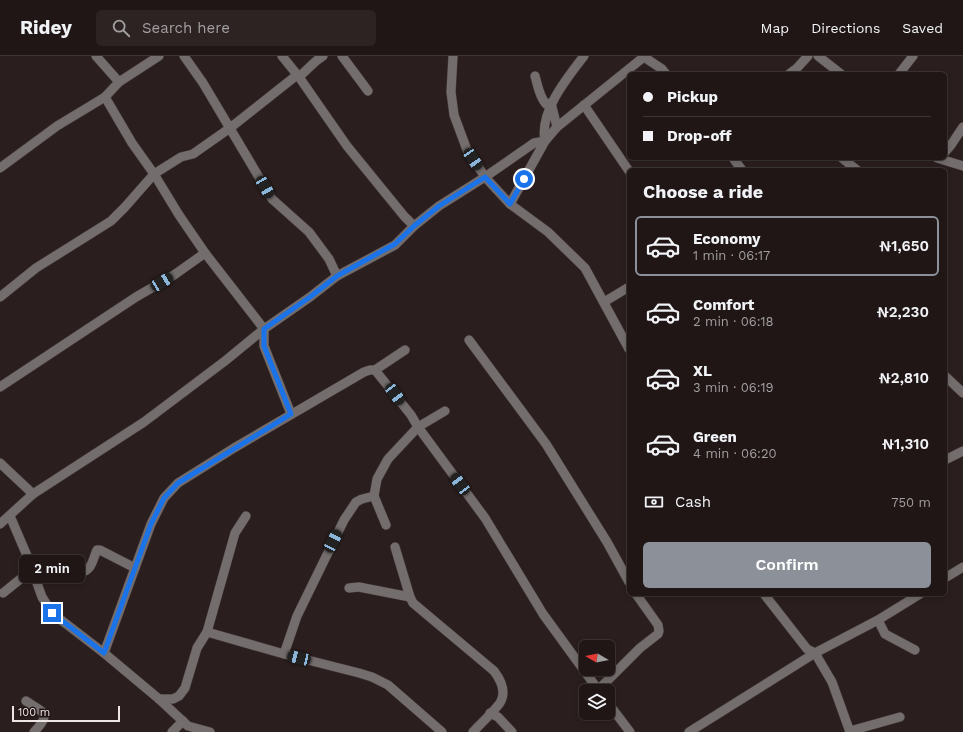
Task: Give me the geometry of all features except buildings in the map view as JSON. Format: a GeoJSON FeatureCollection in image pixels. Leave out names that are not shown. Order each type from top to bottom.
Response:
{"type":"FeatureCollection","features":[{"type":"Feature","properties":{"kind":"street"},"geometry":{"type":"LineString","coordinates":[[96,56],[119,82]]}},
{"type":"Feature","properties":{"kind":"street"},"geometry":{"type":"LineString","coordinates":[[0,168],[57,126],[105,97],[119,82],[160,56]]}},
{"type":"Feature","properties":{"kind":"street"},"geometry":{"type":"LineString","coordinates":[[184,56],[203,83],[272,199],[309,232],[329,259],[337,276]]}},
{"type":"Feature","properties":{"kind":"street"},"geometry":{"type":"LineString","coordinates":[[282,56],[298,76],[347,146],[404,216],[414,226]]}},
{"type":"Feature","properties":{"kind":"street"},"geometry":{"type":"LineString","coordinates":[[342,56],[368,91]]}},
{"type":"Feature","properties":{"kind":"street"},"geometry":{"type":"LineString","coordinates":[[452,56],[451,92],[454,115],[467,150],[485,177],[510,204],[548,232],[585,268],[627,345]]}},
{"type":"Feature","properties":{"kind":"street"},"geometry":{"type":"LineString","coordinates":[[544,141],[544,130],[551,103],[568,76],[584,56]]}},
{"type":"Feature","properties":{"kind":"street"},"geometry":{"type":"LineString","coordinates":[[792,72],[808,56]]}},
{"type":"Feature","properties":{"kind":"street"},"geometry":{"type":"LineString","coordinates":[[900,72],[913,56]]}},
{"type":"Feature","properties":{"kind":"street"},"geometry":{"type":"LineString","coordinates":[[510,204],[544,141],[557,127],[645,57],[664,72]]}},
{"type":"Feature","properties":{"kind":"street"},"geometry":{"type":"LineString","coordinates":[[823,57],[838,72]]}},
{"type":"Feature","properties":{"kind":"street"},"geometry":{"type":"LineString","coordinates":[[290,66],[299,67],[320,58]]}},
{"type":"Feature","properties":{"kind":"street"},"geometry":{"type":"LineString","coordinates":[[0,297],[36,268],[111,221],[154,174],[181,157],[193,154],[230,128],[320,58]]}},
{"type":"Feature","properties":{"kind":"street"},"geometry":{"type":"LineString","coordinates":[[535,76],[539,93],[543,101],[546,104],[551,103]]}},
{"type":"Feature","properties":{"kind":"street"},"geometry":{"type":"LineString","coordinates":[[105,97],[132,143],[205,253],[264,329],[264,346],[291,414]]}},
{"type":"Feature","properties":{"kind":"street"},"geometry":{"type":"LineString","coordinates":[[551,103],[557,127]]}},
{"type":"Feature","properties":{"kind":"street"},"geometry":{"type":"LineString","coordinates":[[584,106],[628,168]]}},
{"type":"Feature","properties":{"kind":"street"},"geometry":{"type":"LineString","coordinates":[[947,150],[963,127]]}},
{"type":"Feature","properties":{"kind":"street"},"geometry":{"type":"LineString","coordinates":[[0,524],[34,494],[144,422],[225,361],[264,329],[337,276],[395,244],[414,226],[439,206],[485,177],[534,143],[544,141]]}},
{"type":"Feature","properties":{"kind":"street"},"geometry":{"type":"LineString","coordinates":[[844,160],[854,168]]}},
{"type":"Feature","properties":{"kind":"street"},"geometry":{"type":"LineString","coordinates":[[944,160],[963,166]]}},
{"type":"Feature","properties":{"kind":"street"},"geometry":{"type":"LineString","coordinates":[[0,387],[136,297],[174,275],[205,253]]}},
{"type":"Feature","properties":{"kind":"street"},"geometry":{"type":"LineString","coordinates":[[604,302],[627,288]]}},
{"type":"Feature","properties":{"kind":"street"},"geometry":{"type":"LineString","coordinates":[[469,340],[546,444],[607,542],[627,578]]}},
{"type":"Feature","properties":{"kind":"street"},"geometry":{"type":"LineString","coordinates":[[104,653],[158,509],[164,498],[171,490],[178,483],[291,414],[364,372],[375,370],[405,350]]}},
{"type":"Feature","properties":{"kind":"street"},"geometry":{"type":"LineString","coordinates":[[375,370],[411,415],[418,427],[485,518],[543,614],[594,684]]}},
{"type":"Feature","properties":{"kind":"street"},"geometry":{"type":"LineString","coordinates":[[947,378],[963,393]]}},
{"type":"Feature","properties":{"kind":"street"},"geometry":{"type":"LineString","coordinates":[[386,525],[376,504],[374,496],[377,479],[388,459],[418,427],[445,411]]}},
{"type":"Feature","properties":{"kind":"street"},"geometry":{"type":"LineString","coordinates":[[947,459],[963,451]]}},
{"type":"Feature","properties":{"kind":"street"},"geometry":{"type":"LineString","coordinates":[[0,463],[34,494]]}},
{"type":"Feature","properties":{"kind":"street"},"geometry":{"type":"LineString","coordinates":[[284,654],[297,616],[344,520],[356,502],[374,496]]}},
{"type":"Feature","properties":{"kind":"street"},"geometry":{"type":"LineString","coordinates":[[10,516],[28,558],[42,597],[52,613],[104,653],[159,699],[188,726],[210,732]]}},
{"type":"Feature","properties":{"kind":"street"},"geometry":{"type":"LineString","coordinates":[[172,711],[179,696],[185,688],[198,648],[207,632],[235,533],[246,516]]}},
{"type":"Feature","properties":{"kind":"street"},"geometry":{"type":"LineString","coordinates":[[395,547],[413,603],[494,671],[499,678],[503,694],[501,701],[473,732]]}},
{"type":"Feature","properties":{"kind":"street"},"geometry":{"type":"LineString","coordinates":[[3,593],[40,566],[51,561],[62,560],[83,573],[91,566],[97,550],[100,550],[135,568]]}},
{"type":"Feature","properties":{"kind":"street"},"geometry":{"type":"LineString","coordinates":[[947,577],[963,567]]}},
{"type":"Feature","properties":{"kind":"street"},"geometry":{"type":"LineString","coordinates":[[349,588],[359,587],[410,597]]}},
{"type":"Feature","properties":{"kind":"street"},"geometry":{"type":"LineString","coordinates":[[604,684],[640,648],[658,634],[658,625],[637,596]]}},
{"type":"Feature","properties":{"kind":"street"},"geometry":{"type":"LineString","coordinates":[[766,596],[807,649],[815,653],[832,682],[850,732],[900,717]]}},
{"type":"Feature","properties":{"kind":"street"},"geometry":{"type":"LineString","coordinates":[[689,732],[815,653],[878,620],[917,596]]}},
{"type":"Feature","properties":{"kind":"street"},"geometry":{"type":"LineString","coordinates":[[878,620],[885,634],[915,650]]}},
{"type":"Feature","properties":{"kind":"street"},"geometry":{"type":"LineString","coordinates":[[207,632],[372,677],[388,685],[442,732]]}},
{"type":"Feature","properties":{"kind":"street"},"geometry":{"type":"LineString","coordinates":[[159,699],[173,700],[179,696]]}},
{"type":"Feature","properties":{"kind":"street"},"geometry":{"type":"LineString","coordinates":[[26,701],[43,713],[45,717],[34,732]]}},
{"type":"Feature","properties":{"kind":"street"},"geometry":{"type":"LineString","coordinates":[[615,712],[630,732]]}},
{"type":"Feature","properties":{"kind":"street"},"geometry":{"type":"LineString","coordinates":[[490,713],[498,717],[512,732]]}},
{"type":"Feature","properties":{"kind":"street"},"geometry":{"type":"LineString","coordinates":[[172,732],[183,721]]}},
{"type":"Feature","properties":{"kind":"route"},"geometry":{"type":"LineString","coordinates":[[52,613],[104,653],[151,524],[164,498],[178,483],[291,414],[264,346],[264,329],[337,276],[395,244],[414,226],[439,206],[485,177],[510,204],[524,179]]}}]}
